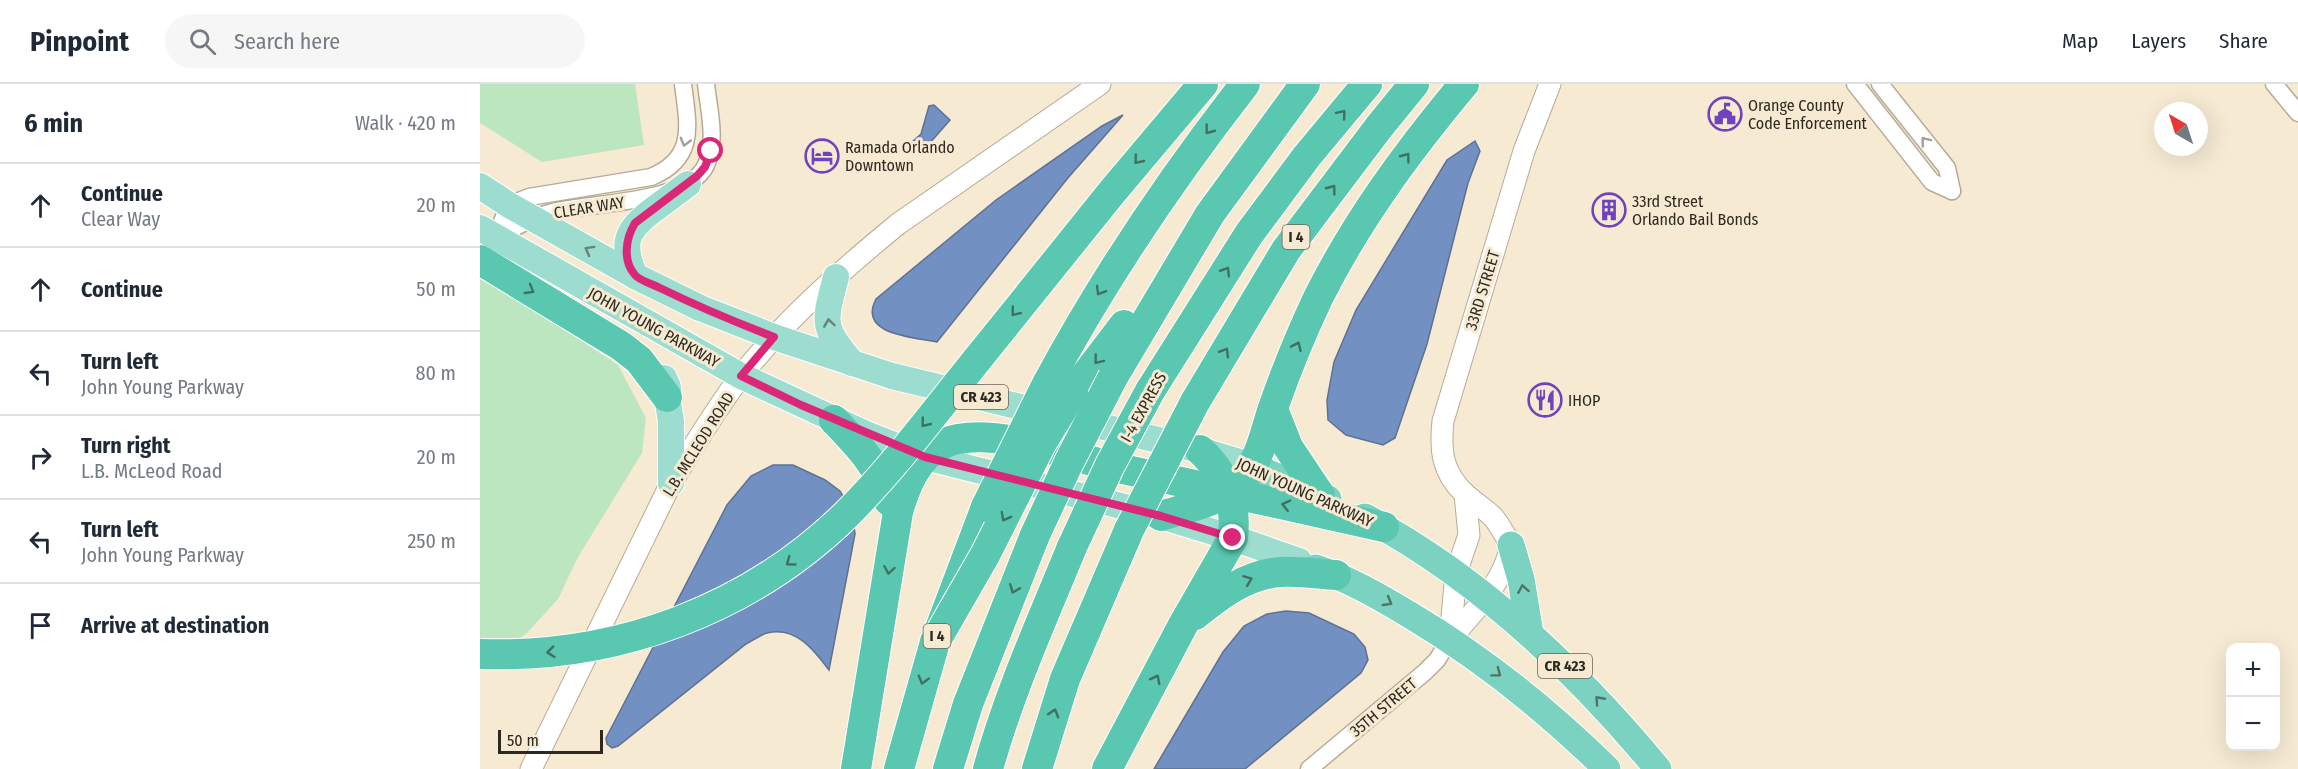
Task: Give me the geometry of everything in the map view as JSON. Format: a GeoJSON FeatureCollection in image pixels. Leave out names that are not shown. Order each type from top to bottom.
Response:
{"type":"FeatureCollection","features":[{"type":"Feature","properties":{"kind":"highway"},"geometry":{"type":"LineString","coordinates":[[480,654],[551,652],[621,640],[689,619],[752,587],[817,542],[855,506],[1203,84]]}},
{"type":"Feature","properties":{"kind":"highway","name":"I 4"},"geometry":{"type":"LineString","coordinates":[[899,769],[935,642],[986,507],[1060,388],[1097,296],[1142,225],[1195,149],[1245,84]]}},
{"type":"Feature","properties":{"kind":"highway"},"geometry":{"type":"LineString","coordinates":[[935,642],[985,555],[1041,444],[1060,388],[1210,214],[1305,84]]}},
{"type":"Feature","properties":{"kind":"highway","name":"I-4 EXPRESS"},"geometry":{"type":"LineString","coordinates":[[988,769],[996,740],[1026,659],[1072,547],[1110,465],[1150,391],[1249,234],[1307,156],[1367,84]]}},
{"type":"Feature","properties":{"kind":"highway","name":"I 4"},"geometry":{"type":"LineString","coordinates":[[1037,769],[1065,679],[1128,530],[1195,402],[1286,250],[1414,84]]}},
{"type":"Feature","properties":{"kind":"highway"},"geometry":{"type":"LineString","coordinates":[[1161,516],[1229,492],[1252,466],[1290,362],[1318,298],[1347,244],[1379,194],[1422,135],[1464,84]]}},
{"type":"Feature","properties":{"kind":"highway"},"geometry":{"type":"LineString","coordinates":[[948,769],[968,704],[1035,535],[1069,462],[1113,376],[1210,214]]}},
{"type":"Feature","properties":{"kind":"highway"},"geometry":{"type":"LineString","coordinates":[[485,242],[639,360],[667,397]]}},
{"type":"Feature","properties":{"kind":"highway"},"geometry":{"type":"LineString","coordinates":[[1273,409],[1288,447],[1320,495]]}},
{"type":"Feature","properties":{"kind":"highway"},"geometry":{"type":"LineString","coordinates":[[834,420],[866,454],[878,472],[888,498],[895,537]]}},
{"type":"Feature","properties":{"kind":"highway"},"geometry":{"type":"LineString","coordinates":[[855,769],[904,490],[911,475],[925,457],[938,447],[957,439],[980,437],[1001,439],[1384,527]]}},
{"type":"Feature","properties":{"kind":"highway"},"geometry":{"type":"LineString","coordinates":[[1107,769],[1183,625],[1233,538],[1235,522],[1229,492],[1213,462],[1200,450]]}},
{"type":"Feature","properties":{"kind":"highway","name":"JOHN YOUNG PARKWAY"},"geometry":{"type":"LineString","coordinates":[[1252,466],[1320,495],[1384,527],[1456,573],[1530,634],[1591,691],[1658,769]]}},
{"type":"Feature","properties":{"kind":"highway"},"geometry":{"type":"LineString","coordinates":[[1511,545],[1521,579],[1530,634]]}},
{"type":"Feature","properties":{"kind":"highway","name":"JOHN YOUNG PARKWAY"},"geometry":{"type":"LineString","coordinates":[[1299,561],[1336,575],[1383,599],[1450,639],[1546,713],[1607,769]]}},
{"type":"Feature","properties":{"kind":"highway"},"geometry":{"type":"LineString","coordinates":[[1183,625],[1216,598],[1256,577],[1280,572],[1336,575]]}},
{"type":"Feature","properties":{"kind":"main road"},"geometry":{"type":"LineString","coordinates":[[635,276],[626,248],[629,234],[635,223],[688,184]]}},
{"type":"Feature","properties":{"kind":"main road","name":"JOHN YOUNG PARKWAY"},"geometry":{"type":"LineString","coordinates":[[480,186],[509,206],[635,276],[700,308],[774,337],[892,376],[1200,450],[1252,466]]}},
{"type":"Feature","properties":{"kind":"main road","name":"JOHN YOUNG PARKWAY"},"geometry":{"type":"LineString","coordinates":[[485,242],[552,271],[741,376],[834,420],[925,457],[1161,516],[1299,561]]}},
{"type":"Feature","properties":{"kind":"main road"},"geometry":{"type":"LineString","coordinates":[[552,271],[567,298],[638,344],[662,371],[668,387],[667,397],[672,430],[671,483]]}},
{"type":"Feature","properties":{"kind":"main road"},"geometry":{"type":"LineString","coordinates":[[836,277],[826,322],[831,337],[852,363]]}},
{"type":"Feature","properties":{"kind":"street","name":"CLEAR WAY"},"geometry":{"type":"LineString","coordinates":[[509,206],[529,197],[651,177],[666,171],[676,161],[687,140],[688,128],[683,84]]}},
{"type":"Feature","properties":{"kind":"street","name":"CLEAR WAY"},"geometry":{"type":"LineString","coordinates":[[485,242],[533,218],[553,212],[650,198],[688,184],[705,167],[711,151],[712,137],[706,84]]}},
{"type":"Feature","properties":{"kind":"street","name":"L.B. MCLEOD ROAD"},"geometry":{"type":"LineString","coordinates":[[531,769],[671,483],[741,376],[774,337],[836,277],[898,224],[1100,84]]}},
{"type":"Feature","properties":{"kind":"street","name":"33RD STREET"},"geometry":{"type":"LineString","coordinates":[[1511,545],[1494,519],[1450,478],[1442,461],[1440,446],[1443,421],[1524,151],[1550,84]]}},
{"type":"Feature","properties":{"kind":"street"},"geometry":{"type":"LineString","coordinates":[[1855,84],[1932,182],[1952,191],[1947,168],[1880,84]]}},
{"type":"Feature","properties":{"kind":"street"},"geometry":{"type":"LineString","coordinates":[[2274,84],[2298,113]]}},
{"type":"Feature","properties":{"kind":"street"},"geometry":{"type":"LineString","coordinates":[[485,242],[509,206]]}},
{"type":"Feature","properties":{"kind":"street"},"geometry":{"type":"LineString","coordinates":[[1450,639],[1456,573],[1469,535],[1465,494]]}},
{"type":"Feature","properties":{"kind":"street"},"geometry":{"type":"LineString","coordinates":[[1450,639],[1485,597],[1504,569],[1511,545]]}},
{"type":"Feature","properties":{"kind":"street","name":"35TH STREET"},"geometry":{"type":"LineString","coordinates":[[1310,769],[1425,672],[1437,660],[1450,639]]}},
{"type":"Feature","properties":{"kind":"green space"},"geometry":{"type":"Polygon","coordinates":[[[480,84],[635,84],[644,145],[542,162],[480,123],[480,84]]]}},
{"type":"Feature","properties":{"kind":"green space"},"geometry":{"type":"Polygon","coordinates":[[[480,277],[498,286],[618,365],[646,418],[642,453],[578,557],[558,599],[526,634],[480,665],[480,277]]]}},
{"type":"Feature","properties":{"kind":"water"},"geometry":{"type":"Polygon","coordinates":[[[934,105],[950,120],[922,152],[912,142],[921,134],[929,106],[934,105]]]}},
{"type":"Feature","properties":{"kind":"water"},"geometry":{"type":"Polygon","coordinates":[[[1123,115],[1067,179],[937,342],[891,332],[874,320],[872,311],[876,299],[996,200],[1102,126],[1123,115]]]}},
{"type":"Feature","properties":{"kind":"water"},"geometry":{"type":"Polygon","coordinates":[[[1475,141],[1480,151],[1468,183],[1427,344],[1395,438],[1383,445],[1346,435],[1328,420],[1327,400],[1334,362],[1356,310],[1447,160],[1475,141]]]}},
{"type":"Feature","properties":{"kind":"water"},"geometry":{"type":"Polygon","coordinates":[[[773,465],[793,465],[825,480],[840,491],[852,511],[855,534],[829,670],[803,641],[795,636],[777,632],[764,634],[746,644],[618,746],[612,748],[607,744],[606,738],[727,505],[751,476],[773,465]]]}},
{"type":"Feature","properties":{"kind":"water"},"geometry":{"type":"Polygon","coordinates":[[[1286,611],[1309,613],[1354,634],[1365,647],[1368,660],[1361,673],[1245,769],[1154,769],[1223,652],[1244,626],[1267,614],[1286,611]]]}},
{"type":"Feature","properties":{"kind":"place","name":"Orange County Code Enforcement"},"geometry":{"type":"Point","coordinates":[1725,114]}},
{"type":"Feature","properties":{"kind":"place","name":"Ramada Orlando Downtown"},"geometry":{"type":"Point","coordinates":[822,156]}},
{"type":"Feature","properties":{"kind":"place","name":"33rd Street Orlando Bail Bonds"},"geometry":{"type":"Point","coordinates":[1609,210]}},
{"type":"Feature","properties":{"kind":"place","name":"IHOP"},"geometry":{"type":"Point","coordinates":[1545,400]}},
{"type":"Feature","properties":{"kind":"route"},"geometry":{"type":"LineString","coordinates":[[711,151],[705,167],[697,176],[635,223],[629,234],[626,248],[635,276],[700,308],[774,337],[741,376],[866,434],[925,457],[1161,516],[1233,538]]}}]}
